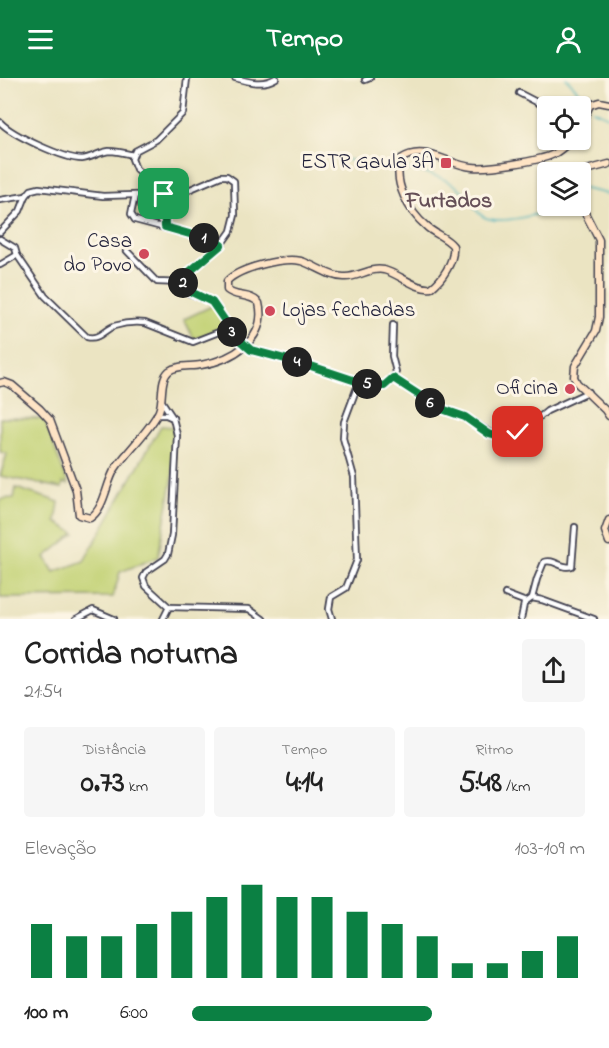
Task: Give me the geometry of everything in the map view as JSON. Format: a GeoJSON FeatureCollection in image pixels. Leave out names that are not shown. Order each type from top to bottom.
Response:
{"type":"FeatureCollection","features":[{"type":"Feature","properties":{"kind":"main road"},"geometry":{"type":"LineString","coordinates":[[591,105],[599,102],[609,104]]}},
{"type":"Feature","properties":{"kind":"main road"},"geometry":{"type":"LineString","coordinates":[[0,383],[12,385],[50,420],[76,490],[77,511],[79,515],[90,518],[96,513],[113,471],[156,415],[168,372],[177,368],[218,361],[234,354],[246,346],[255,332],[260,307],[253,298],[226,290],[227,281],[239,271],[250,267],[297,261],[342,277],[378,269],[396,273],[424,289],[433,287],[450,263],[454,253],[453,246],[424,225],[411,210],[400,184],[398,170],[400,162],[412,154],[425,153],[472,168],[548,156],[560,150]]}},
{"type":"Feature","properties":{"kind":"main road"},"geometry":{"type":"LineString","coordinates":[[591,169],[609,164]]}},
{"type":"Feature","properties":{"kind":"main road"},"geometry":{"type":"LineString","coordinates":[[587,216],[598,236],[599,243],[598,325],[575,366],[573,374],[577,383],[609,416]]}},
{"type":"Feature","properties":{"kind":"main road"},"geometry":{"type":"LineString","coordinates":[[609,520],[604,531],[609,542]]}},
{"type":"Feature","properties":{"kind":"street"},"geometry":{"type":"LineString","coordinates":[[165,227],[164,194],[136,169],[133,164],[133,155],[137,149],[156,140],[181,117],[187,78]]}},
{"type":"Feature","properties":{"kind":"street"},"geometry":{"type":"LineString","coordinates":[[235,78],[261,83],[276,78]]}},
{"type":"Feature","properties":{"kind":"street"},"geometry":{"type":"LineString","coordinates":[[519,93],[537,102]]}},
{"type":"Feature","properties":{"kind":"street"},"geometry":{"type":"LineString","coordinates":[[0,122],[7,130],[69,157],[90,158],[108,151],[133,155]]}},
{"type":"Feature","properties":{"kind":"street"},"geometry":{"type":"LineString","coordinates":[[0,232],[20,211],[31,190],[39,188],[103,196],[164,194],[186,191],[221,176],[232,178],[236,185],[234,224],[221,245],[188,273],[183,283],[189,293],[212,302],[229,328],[246,346],[259,353],[308,365],[359,382],[384,386],[396,372],[392,356],[393,325]]}},
{"type":"Feature","properties":{"kind":"street"},"geometry":{"type":"LineString","coordinates":[[135,195],[132,218],[221,245]]}},
{"type":"Feature","properties":{"kind":"street"},"geometry":{"type":"LineString","coordinates":[[0,200],[26,196]]}},
{"type":"Feature","properties":{"kind":"street"},"geometry":{"type":"LineString","coordinates":[[0,239],[12,245],[45,296],[87,337],[98,337],[110,328],[137,322],[193,342],[229,328]]}},
{"type":"Feature","properties":{"kind":"street"},"geometry":{"type":"LineString","coordinates":[[127,250],[157,282],[183,283]]}},
{"type":"Feature","properties":{"kind":"street"},"geometry":{"type":"LineString","coordinates":[[0,266],[17,255]]}},
{"type":"Feature","properties":{"kind":"street"},"geometry":{"type":"LineString","coordinates":[[393,378],[439,408],[465,417],[496,436],[518,432],[547,411],[588,392]]}},
{"type":"Feature","properties":{"kind":"street"},"geometry":{"type":"LineString","coordinates":[[332,619],[328,602],[335,593],[346,588],[357,560],[354,477],[343,438],[344,422],[359,382]]}},
{"type":"Feature","properties":{"kind":"street"},"geometry":{"type":"LineString","coordinates":[[161,400],[173,418],[177,435],[172,535],[165,559],[146,572],[143,578],[146,586],[168,607],[249,609],[263,619]]}},
{"type":"Feature","properties":{"kind":"street"},"geometry":{"type":"LineString","coordinates":[[156,415],[173,418]]}},
{"type":"Feature","properties":{"kind":"street"},"geometry":{"type":"LineString","coordinates":[[521,619],[526,602],[532,598],[544,562],[551,561],[564,567],[572,566],[575,527]]}},
{"type":"Feature","properties":{"kind":"street"},"geometry":{"type":"LineString","coordinates":[[505,594],[526,602]]}},
{"type":"Feature","properties":{"kind":"street"},"geometry":{"type":"LineString","coordinates":[[532,598],[594,619]]}},
{"type":"Feature","properties":{"kind":"street"},"geometry":{"type":"LineString","coordinates":[[163,619],[168,607]]}},
{"type":"Feature","properties":{"kind":"street"},"geometry":{"type":"LineString","coordinates":[[76,619],[93,610],[114,619]]}},
{"type":"Feature","properties":{"kind":"green space"},"geometry":{"type":"Polygon","coordinates":[[[140,196],[160,197],[162,214],[159,220],[150,221],[136,217],[136,202],[140,196]]]}},
{"type":"Feature","properties":{"kind":"green space"},"geometry":{"type":"Polygon","coordinates":[[[214,305],[226,326],[194,339],[184,319],[214,305]]]}},
{"type":"Feature","properties":{"kind":"green space"},"geometry":{"type":"Polygon","coordinates":[[[0,418],[44,419],[68,484],[63,483],[62,488],[0,476],[7,454],[0,452],[0,418]]]}},
{"type":"Feature","properties":{"kind":"green space"},"geometry":{"type":"Polygon","coordinates":[[[161,426],[173,427],[173,476],[158,557],[120,572],[113,597],[0,598],[0,499],[14,498],[16,488],[59,502],[56,522],[75,533],[45,557],[54,572],[84,561],[161,426]]]}},
{"type":"Feature","properties":{"kind":"waterway"},"geometry":{"type":"LineString","coordinates":[[566,78],[581,96]]}},
{"type":"Feature","properties":{"kind":"waterway"},"geometry":{"type":"LineString","coordinates":[[593,110],[609,117]]}},
{"type":"Feature","properties":{"kind":"waterway"},"geometry":{"type":"LineString","coordinates":[[420,157],[423,172]]}},
{"type":"Feature","properties":{"kind":"waterway"},"geometry":{"type":"LineString","coordinates":[[334,158],[396,167]]}},
{"type":"Feature","properties":{"kind":"waterway"},"geometry":{"type":"LineString","coordinates":[[403,168],[432,175],[453,184],[484,217],[500,220],[537,214]]}},
{"type":"Feature","properties":{"kind":"waterway"},"geometry":{"type":"LineString","coordinates":[[591,190],[609,194]]}},
{"type":"Feature","properties":{"kind":"place","name":"ESTR Gaula 3A"},"geometry":{"type":"Point","coordinates":[446,163]}},
{"type":"Feature","properties":{"kind":"place","name":"Casa do Povo"},"geometry":{"type":"Point","coordinates":[144,254]}},
{"type":"Feature","properties":{"kind":"place","name":"Lojas fechadas"},"geometry":{"type":"Point","coordinates":[270,311]}},
{"type":"Feature","properties":{"kind":"place","name":"Oficina"},"geometry":{"type":"Point","coordinates":[570,389]}},
{"type":"Feature","properties":{"kind":"district","name":"Furtados"},"geometry":{"type":"Point","coordinates":[449,202]}},
{"type":"Feature","properties":{"kind":"route"},"geometry":{"type":"LineString","coordinates":[[164,194],[165,227],[221,245],[188,273],[183,280],[183,286],[189,293],[212,302],[236,337],[251,350],[308,365],[359,382],[384,386],[393,378],[439,408],[474,422],[489,434],[505,436],[518,432]]}}]}
